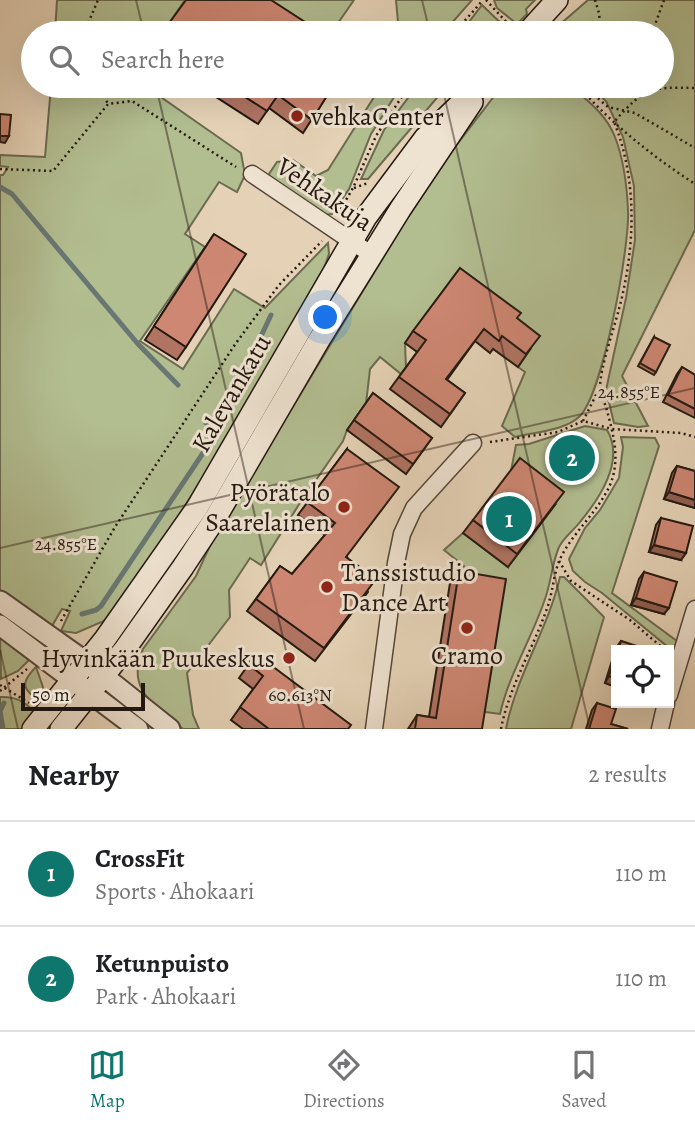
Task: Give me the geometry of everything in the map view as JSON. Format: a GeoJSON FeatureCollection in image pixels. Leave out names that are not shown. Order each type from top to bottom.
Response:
{"type":"FeatureCollection","features":[{"type":"Feature","properties":{"kind":"main road"},"geometry":{"type":"LineString","coordinates":[[532,21],[557,0]]}},
{"type":"Feature","properties":{"kind":"main road","name":"Kalevankatu"},"geometry":{"type":"LineString","coordinates":[[33,729],[113,628],[197,508],[351,242],[388,186],[425,138],[467,98]]}},
{"type":"Feature","properties":{"kind":"main road","name":"Kalevankatu"},"geometry":{"type":"LineString","coordinates":[[61,729],[104,676],[183,567],[319,340],[472,98]]}},
{"type":"Feature","properties":{"kind":"street","name":"Vehkakuja"},"geometry":{"type":"LineString","coordinates":[[252,174],[372,255]]}},
{"type":"Feature","properties":{"kind":"street"},"geometry":{"type":"LineString","coordinates":[[374,729],[402,534],[414,508],[473,443]]}},
{"type":"Feature","properties":{"kind":"street"},"geometry":{"type":"LineString","coordinates":[[0,601],[86,662],[170,729]]}},
{"type":"Feature","properties":{"kind":"street"},"geometry":{"type":"LineString","coordinates":[[674,678],[695,609]]}},
{"type":"Feature","properties":{"kind":"street"},"geometry":{"type":"LineString","coordinates":[[0,625],[138,729]]}},
{"type":"Feature","properties":{"kind":"street"},"geometry":{"type":"LineString","coordinates":[[660,729],[665,708]]}},
{"type":"Feature","properties":{"kind":"path"},"geometry":{"type":"LineString","coordinates":[[89,21],[98,0]]}},
{"type":"Feature","properties":{"kind":"path"},"geometry":{"type":"LineString","coordinates":[[466,21],[484,0],[508,21]]}},
{"type":"Feature","properties":{"kind":"path"},"geometry":{"type":"LineString","coordinates":[[595,0],[600,21]]}},
{"type":"Feature","properties":{"kind":"path"},"geometry":{"type":"LineString","coordinates":[[656,21],[664,0]]}},
{"type":"Feature","properties":{"kind":"path"},"geometry":{"type":"LineString","coordinates":[[674,88],[695,88]]}},
{"type":"Feature","properties":{"kind":"path"},"geometry":{"type":"LineString","coordinates":[[105,98],[108,104]]}},
{"type":"Feature","properties":{"kind":"path"},"geometry":{"type":"LineString","coordinates":[[51,636],[115,527],[236,343],[279,285],[323,239],[353,188],[376,136],[401,98]]}},
{"type":"Feature","properties":{"kind":"path"},"geometry":{"type":"LineString","coordinates":[[591,98],[661,162],[695,184]]}},
{"type":"Feature","properties":{"kind":"path"},"geometry":{"type":"LineString","coordinates":[[598,98],[608,107],[635,113],[695,148]]}},
{"type":"Feature","properties":{"kind":"path"},"geometry":{"type":"LineString","coordinates":[[614,122],[636,98]]}},
{"type":"Feature","properties":{"kind":"path"},"geometry":{"type":"LineString","coordinates":[[0,169],[53,171],[108,104],[132,101],[237,168],[252,174]]}},
{"type":"Feature","properties":{"kind":"path"},"geometry":{"type":"LineString","coordinates":[[583,421],[600,387],[622,296],[631,234],[632,210],[627,174],[620,137],[614,122]]}},
{"type":"Feature","properties":{"kind":"path"},"geometry":{"type":"LineString","coordinates":[[501,729],[506,703],[547,609],[559,561],[576,530],[600,502],[611,482],[616,457],[612,429],[600,387]]}},
{"type":"Feature","properties":{"kind":"path"},"geometry":{"type":"LineString","coordinates":[[473,443],[505,442],[558,432],[583,421],[612,429],[681,433],[695,438]]}},
{"type":"Feature","properties":{"kind":"path"},"geometry":{"type":"LineString","coordinates":[[559,561],[571,581],[630,620],[660,645]]}},
{"type":"Feature","properties":{"kind":"path"},"geometry":{"type":"LineString","coordinates":[[0,691],[19,678],[39,653]]}},
{"type":"Feature","properties":{"kind":"path"},"geometry":{"type":"LineString","coordinates":[[0,685],[5,688]]}},
{"type":"Feature","properties":{"kind":"green space"},"geometry":{"type":"Polygon","coordinates":[[[57,0],[185,0],[170,21],[56,21],[57,0]]]}},
{"type":"Feature","properties":{"kind":"green space"},"geometry":{"type":"Polygon","coordinates":[[[241,0],[354,0],[339,21],[273,21],[241,0]]]}},
{"type":"Feature","properties":{"kind":"green space"},"geometry":{"type":"Polygon","coordinates":[[[396,0],[472,0],[454,21],[398,21],[396,0]]]}},
{"type":"Feature","properties":{"kind":"green space"},"geometry":{"type":"Polygon","coordinates":[[[494,0],[535,0],[520,21],[513,21],[497,8],[494,0]]]}},
{"type":"Feature","properties":{"kind":"green space"},"geometry":{"type":"Polygon","coordinates":[[[588,0],[695,0],[695,230],[622,376],[648,426],[614,423],[606,390],[626,298],[635,240],[634,186],[623,137],[603,98],[674,98],[674,21],[564,21],[588,0]]]}},
{"type":"Feature","properties":{"kind":"green space"},"geometry":{"type":"Polygon","coordinates":[[[482,5],[499,21],[470,21],[482,5]]]}},
{"type":"Feature","properties":{"kind":"green space"},"geometry":{"type":"Polygon","coordinates":[[[50,98],[162,98],[241,153],[245,175],[237,192],[219,182],[185,234],[205,247],[140,341],[183,369],[234,289],[265,308],[328,243],[329,254],[324,268],[211,465],[152,557],[104,621],[76,633],[61,631],[70,611],[62,609],[52,626],[48,625],[0,593],[0,175],[3,175],[8,167],[0,166],[0,155],[45,157],[50,98]]]}},
{"type":"Feature","properties":{"kind":"green space"},"geometry":{"type":"Polygon","coordinates":[[[373,98],[394,98],[371,134],[349,189],[332,214],[324,215],[270,179],[269,174],[277,162],[293,160],[316,176],[328,170],[373,98]]]}},
{"type":"Feature","properties":{"kind":"green space"},"geometry":{"type":"Polygon","coordinates":[[[408,98],[437,98],[368,179],[361,179],[384,130],[408,98]]]}},
{"type":"Feature","properties":{"kind":"green space"},"geometry":{"type":"Polygon","coordinates":[[[493,98],[584,98],[607,121],[615,137],[626,182],[627,228],[613,318],[589,402],[580,416],[558,428],[515,437],[502,426],[525,372],[518,367],[531,348],[508,331],[405,343],[406,368],[401,374],[380,357],[370,369],[366,404],[347,430],[343,441],[261,565],[250,558],[229,590],[230,617],[187,673],[193,715],[199,729],[183,729],[153,704],[140,686],[138,663],[143,649],[196,576],[215,535],[445,160],[493,98]]]}},
{"type":"Feature","properties":{"kind":"green space"},"geometry":{"type":"Polygon","coordinates":[[[585,426],[607,430],[612,442],[613,454],[607,479],[587,513],[559,547],[545,599],[509,685],[500,714],[478,711],[459,574],[464,566],[444,550],[463,533],[508,567],[511,471],[516,445],[529,444],[585,426]]]}},
{"type":"Feature","properties":{"kind":"green space"},"geometry":{"type":"Polygon","coordinates":[[[621,437],[655,438],[659,446],[612,593],[677,641],[674,648],[674,645],[666,645],[585,582],[573,571],[569,559],[585,528],[600,510],[619,478],[623,447],[621,437]]]}},
{"type":"Feature","properties":{"kind":"green space"},"geometry":{"type":"Polygon","coordinates":[[[560,577],[564,577],[604,617],[571,729],[506,729],[517,690],[548,615],[560,577]]]}},
{"type":"Feature","properties":{"kind":"green space"},"geometry":{"type":"Polygon","coordinates":[[[0,637],[29,660],[18,671],[1,679],[0,637]]]}},
{"type":"Feature","properties":{"kind":"green space"},"geometry":{"type":"Polygon","coordinates":[[[36,667],[43,687],[41,702],[30,694],[25,686],[27,678],[36,667]]]}},
{"type":"Feature","properties":{"kind":"green space"},"geometry":{"type":"Polygon","coordinates":[[[0,697],[19,700],[34,712],[24,729],[0,729],[0,697]]]}},
{"type":"Feature","properties":{"kind":"building"},"geometry":{"type":"Polygon","coordinates":[[[186,0],[271,0],[303,21],[171,21],[186,0]]]}},
{"type":"Feature","properties":{"kind":"building"},"geometry":{"type":"Polygon","coordinates":[[[247,98],[276,98],[267,111],[247,98]]]}},
{"type":"Feature","properties":{"kind":"building"},"geometry":{"type":"Polygon","coordinates":[[[282,98],[326,98],[312,120],[282,98]]]}},
{"type":"Feature","properties":{"kind":"building"},"geometry":{"type":"Polygon","coordinates":[[[0,114],[11,115],[9,136],[0,136],[0,114]]]}},
{"type":"Feature","properties":{"kind":"building"},"geometry":{"type":"Polygon","coordinates":[[[214,234],[246,254],[186,347],[154,326],[214,234]]]}},
{"type":"Feature","properties":{"kind":"building"},"geometry":{"type":"Polygon","coordinates":[[[460,268],[521,313],[517,318],[540,336],[526,354],[502,336],[499,341],[484,329],[446,379],[465,393],[450,414],[399,377],[426,340],[413,331],[460,268]]]}},
{"type":"Feature","properties":{"kind":"building"},"geometry":{"type":"Polygon","coordinates":[[[654,337],[670,345],[656,372],[640,363],[654,337]]]}},
{"type":"Feature","properties":{"kind":"building"},"geometry":{"type":"Polygon","coordinates":[[[682,367],[695,375],[695,409],[668,395],[682,367]]]}},
{"type":"Feature","properties":{"kind":"building"},"geometry":{"type":"Polygon","coordinates":[[[373,393],[432,438],[413,464],[354,420],[373,393]]]}},
{"type":"Feature","properties":{"kind":"building"},"geometry":{"type":"Polygon","coordinates":[[[347,449],[399,487],[346,557],[376,579],[324,648],[256,599],[280,566],[292,574],[335,523],[307,502],[347,449]]]}},
{"type":"Feature","properties":{"kind":"building"},"geometry":{"type":"Polygon","coordinates":[[[520,458],[564,492],[517,554],[473,520],[520,458]]]}},
{"type":"Feature","properties":{"kind":"building"},"geometry":{"type":"Polygon","coordinates":[[[677,466],[695,471],[695,500],[669,492],[677,466]]]}},
{"type":"Feature","properties":{"kind":"building"},"geometry":{"type":"Polygon","coordinates":[[[661,518],[693,526],[686,553],[654,545],[661,518]]]}},
{"type":"Feature","properties":{"kind":"building"},"geometry":{"type":"Polygon","coordinates":[[[459,571],[506,579],[482,729],[415,729],[417,715],[436,718],[459,571]]]}},
{"type":"Feature","properties":{"kind":"building"},"geometry":{"type":"Polygon","coordinates":[[[644,572],[677,582],[669,608],[636,598],[644,572]]]}},
{"type":"Feature","properties":{"kind":"building"},"geometry":{"type":"Polygon","coordinates":[[[256,654],[351,725],[348,729],[269,729],[240,707],[263,676],[248,664],[256,654]]]}},
{"type":"Feature","properties":{"kind":"building"},"geometry":{"type":"Polygon","coordinates":[[[597,703],[616,709],[611,724],[628,729],[589,729],[597,703]]]}},
{"type":"Feature","properties":{"kind":"waterway"},"geometry":{"type":"LineString","coordinates":[[0,187],[12,194],[138,344],[178,385]]}},
{"type":"Feature","properties":{"kind":"waterway"},"geometry":{"type":"LineString","coordinates":[[82,614],[101,606],[213,438],[245,380],[255,349],[271,315]]}},
{"type":"Feature","properties":{"kind":"waterway"},"geometry":{"type":"LineString","coordinates":[[206,423],[217,430]]}},
{"type":"Feature","properties":{"kind":"waterway"},"geometry":{"type":"LineString","coordinates":[[3,729],[0,711],[4,703]]}},
{"type":"Feature","properties":{"kind":"place","name":"vehkaCenter"},"geometry":{"type":"Point","coordinates":[297,116]}},
{"type":"Feature","properties":{"kind":"place","name":"Ketunpuisto"},"geometry":{"type":"Point","coordinates":[572,458]}},
{"type":"Feature","properties":{"kind":"place","name":"Pyörätalo Saarelainen"},"geometry":{"type":"Point","coordinates":[344,507]}},
{"type":"Feature","properties":{"kind":"place","name":"CrossFit"},"geometry":{"type":"Point","coordinates":[509,519]}},
{"type":"Feature","properties":{"kind":"place","name":"Tanssistudio Dance Art"},"geometry":{"type":"Point","coordinates":[327,587]}},
{"type":"Feature","properties":{"kind":"place","name":"Cramo"},"geometry":{"type":"Point","coordinates":[467,628]}},
{"type":"Feature","properties":{"kind":"place","name":"Hyvinkään Puukeskus"},"geometry":{"type":"Point","coordinates":[289,658]}}]}
